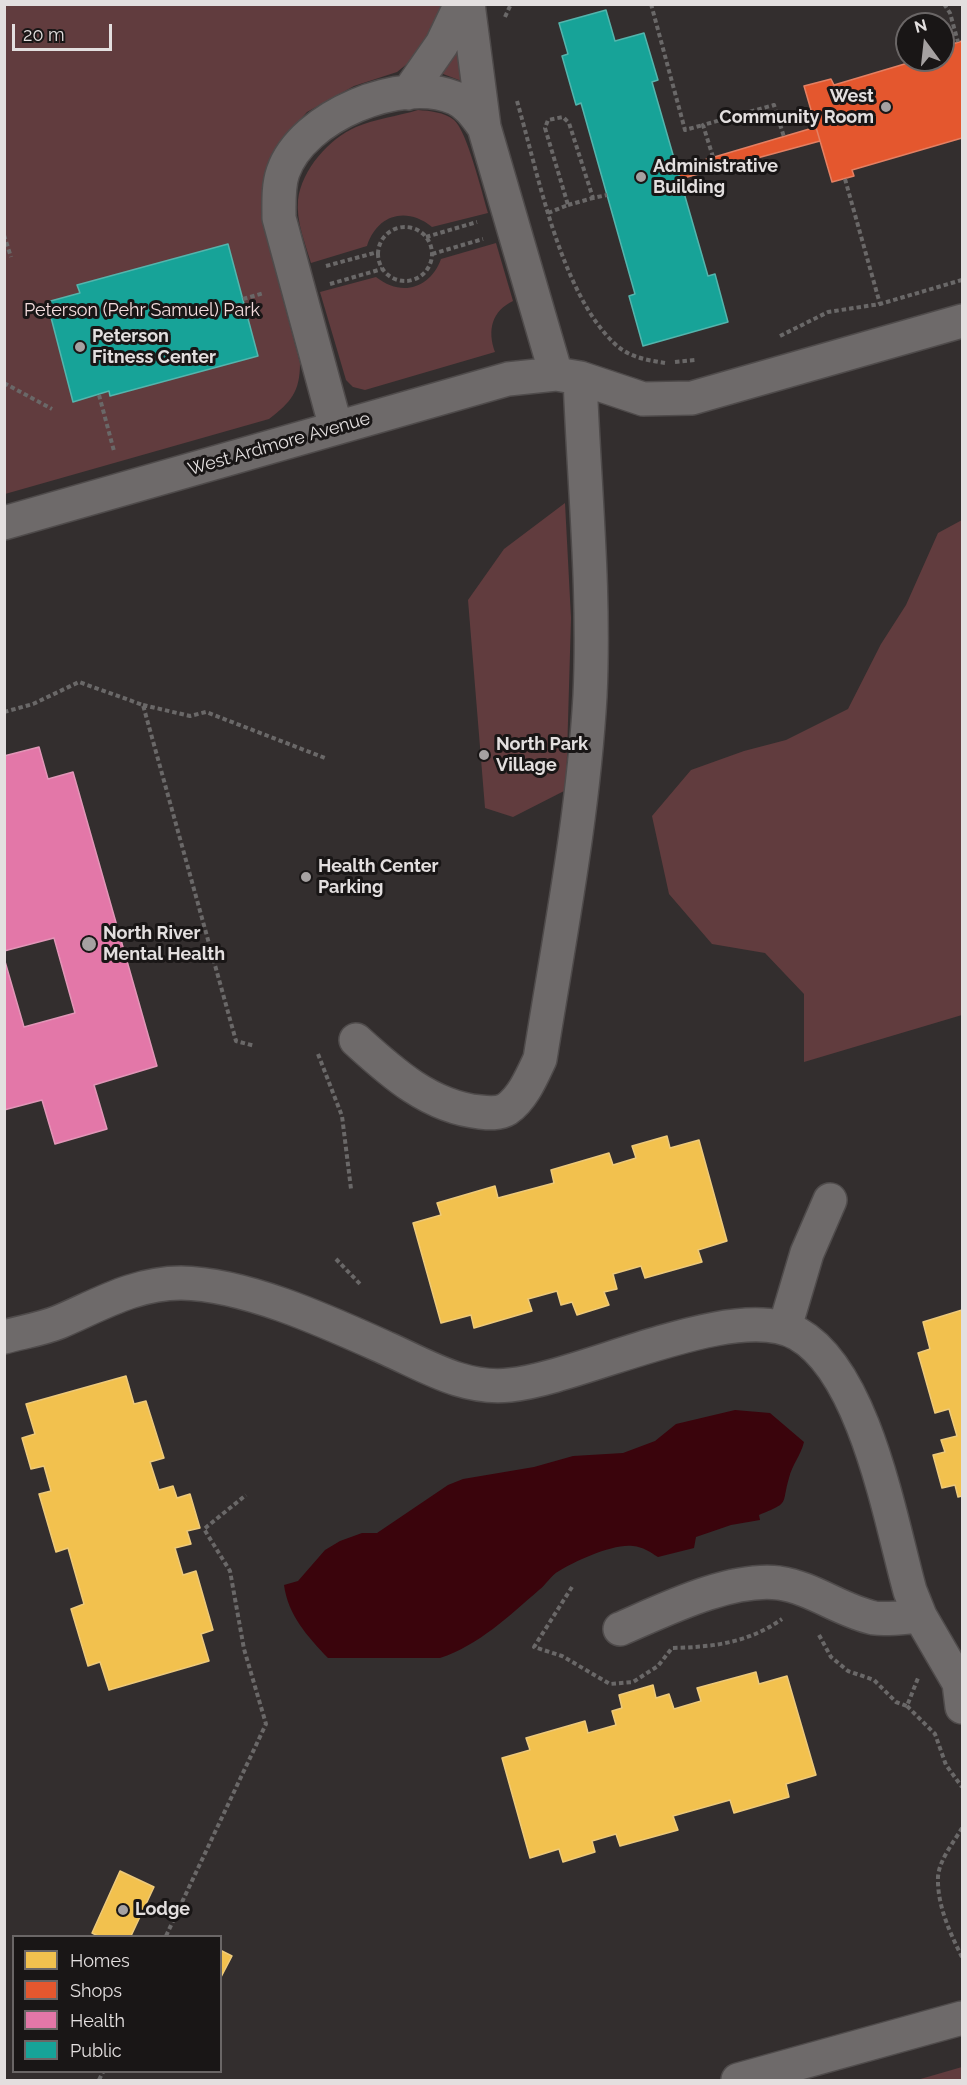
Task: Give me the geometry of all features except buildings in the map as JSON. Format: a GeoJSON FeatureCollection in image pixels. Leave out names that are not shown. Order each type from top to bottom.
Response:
{"type":"FeatureCollection","features":[{"type":"Feature","properties":{"kind":"street"},"geometry":{"type":"LineString","coordinates":[[408,93],[442,44],[461,4]]}},
{"type":"Feature","properties":{"kind":"street"},"geometry":{"type":"LineString","coordinates":[[356,1040],[392,1072],[422,1093],[454,1108],[492,1113],[506,1110],[530,1082],[540,1059],[584,776],[590,693],[590,562],[568,376],[512,222],[484,127],[468,4]]}},
{"type":"Feature","properties":{"kind":"street"},"geometry":{"type":"LineString","coordinates":[[336,428],[279,218],[283,171],[295,150],[314,129],[339,114],[376,98],[408,93],[434,93],[456,98],[470,108],[484,127]]}},
{"type":"Feature","properties":{"kind":"street"},"geometry":{"type":"LineString","coordinates":[[568,376],[643,399],[692,398],[963,321]]}},
{"type":"Feature","properties":{"kind":"street","name":"West Ardmore Avenue"},"geometry":{"type":"LineString","coordinates":[[4,523],[508,379],[568,376]]}},
{"type":"Feature","properties":{"kind":"street"},"geometry":{"type":"LineString","coordinates":[[785,1327],[807,1253],[830,1200]]}},
{"type":"Feature","properties":{"kind":"street"},"geometry":{"type":"LineString","coordinates":[[4,1337],[57,1323],[118,1294],[138,1289],[179,1283],[215,1286],[308,1313],[456,1381],[510,1385],[544,1378],[703,1332],[744,1325],[785,1327],[822,1351],[842,1378],[864,1425],[910,1591],[920,1616],[961,1691]]}},
{"type":"Feature","properties":{"kind":"street"},"geometry":{"type":"LineString","coordinates":[[620,1629],[697,1599],[753,1583],[779,1583],[813,1593],[875,1618],[920,1616]]}},
{"type":"Feature","properties":{"kind":"street"},"geometry":{"type":"LineString","coordinates":[[738,2080],[963,2018]]}},
{"type":"Feature","properties":{"kind":"path"},"geometry":{"type":"LineString","coordinates":[[505,26],[504,15],[511,4]]}},
{"type":"Feature","properties":{"kind":"path"},"geometry":{"type":"LineString","coordinates":[[651,4],[685,130],[774,105],[784,136]]}},
{"type":"Feature","properties":{"kind":"path"},"geometry":{"type":"LineString","coordinates":[[944,4],[950,13],[958,42]]}},
{"type":"Feature","properties":{"kind":"path"},"geometry":{"type":"LineString","coordinates":[[513,91],[561,252],[586,309],[615,344],[638,358],[666,363],[697,360]]}},
{"type":"Feature","properties":{"kind":"path"},"geometry":{"type":"LineString","coordinates":[[568,205],[545,128],[548,120],[556,116],[563,117],[569,123],[593,198]]}},
{"type":"Feature","properties":{"kind":"path"},"geometry":{"type":"LineString","coordinates":[[703,125],[712,158]]}},
{"type":"Feature","properties":{"kind":"path"},"geometry":{"type":"LineString","coordinates":[[845,179],[880,304]]}},
{"type":"Feature","properties":{"kind":"path"},"geometry":{"type":"LineString","coordinates":[[426,237],[487,219],[512,222],[607,195]]}},
{"type":"Feature","properties":{"kind":"path"},"geometry":{"type":"LineString","coordinates":[[432,254],[492,237],[512,222]]}},
{"type":"Feature","properties":{"kind":"path"},"geometry":{"type":"LineString","coordinates":[[400,227],[418,231],[426,237],[432,254],[427,271],[412,281],[395,280],[382,269],[378,252],[384,236],[400,227]]}},
{"type":"Feature","properties":{"kind":"path"},"geometry":{"type":"LineString","coordinates":[[4,235],[11,257]]}},
{"type":"Feature","properties":{"kind":"path"},"geometry":{"type":"LineString","coordinates":[[297,284],[316,269],[378,252]]}},
{"type":"Feature","properties":{"kind":"path"},"geometry":{"type":"LineString","coordinates":[[297,284],[322,286],[382,269]]}},
{"type":"Feature","properties":{"kind":"path"},"geometry":{"type":"LineString","coordinates":[[777,338],[798,324],[828,312],[880,304],[963,280]]}},
{"type":"Feature","properties":{"kind":"path"},"geometry":{"type":"LineString","coordinates":[[4,383],[52,409]]}},
{"type":"Feature","properties":{"kind":"path"},"geometry":{"type":"LineString","coordinates":[[99,395],[114,451]]}},
{"type":"Feature","properties":{"kind":"path"},"geometry":{"type":"LineString","coordinates":[[4,712],[33,704],[79,682],[143,705],[190,716],[206,712],[325,758]]}},
{"type":"Feature","properties":{"kind":"path"},"geometry":{"type":"LineString","coordinates":[[143,705],[236,1041],[255,1046]]}},
{"type":"Feature","properties":{"kind":"path"},"geometry":{"type":"LineString","coordinates":[[318,1054],[342,1116],[351,1189]]}},
{"type":"Feature","properties":{"kind":"path"},"geometry":{"type":"LineString","coordinates":[[336,1259],[361,1285]]}},
{"type":"Feature","properties":{"kind":"path"},"geometry":{"type":"LineString","coordinates":[[166,1935],[266,1724],[244,1649],[230,1571],[204,1529],[246,1495]]}},
{"type":"Feature","properties":{"kind":"path"},"geometry":{"type":"LineString","coordinates":[[572,1587],[534,1647],[562,1656],[610,1684],[633,1682],[658,1666],[672,1648],[706,1647],[760,1634],[783,1618],[792,1615]]}},
{"type":"Feature","properties":{"kind":"path"},"geometry":{"type":"LineString","coordinates":[[818,1632],[831,1657],[848,1671],[874,1680],[896,1702],[908,1706],[935,1734],[946,1765],[963,1787]]}},
{"type":"Feature","properties":{"kind":"path"},"geometry":{"type":"LineString","coordinates":[[908,1706],[925,1666],[942,1653]]}},
{"type":"Feature","properties":{"kind":"path"},"geometry":{"type":"LineString","coordinates":[[963,1828],[947,1852],[938,1876],[944,1917],[963,1957]]}},
{"type":"Feature","properties":{"kind":"green space","name":"Peterson (Pehr Samuel) Park"},"geometry":{"type":"Polygon","coordinates":[[[4,5],[447,5],[428,47],[397,72],[354,86],[307,112],[285,137],[279,153],[264,228],[300,363],[300,373],[293,396],[269,419],[5,494],[4,5]]]}},
{"type":"Feature","properties":{"kind":"green space"},"geometry":{"type":"Polygon","coordinates":[[[459,33],[464,82],[438,72],[459,33]]]}},
{"type":"Feature","properties":{"kind":"green space"},"geometry":{"type":"Polygon","coordinates":[[[418,110],[446,115],[459,126],[469,149],[488,213],[432,227],[412,217],[394,217],[378,227],[367,246],[311,263],[298,216],[298,200],[311,166],[327,147],[346,132],[371,122],[418,110]]]}},
{"type":"Feature","properties":{"kind":"green space"},"geometry":{"type":"Polygon","coordinates":[[[496,243],[513,301],[500,310],[493,322],[491,336],[495,352],[365,390],[353,387],[346,380],[320,292],[376,277],[395,287],[414,287],[430,277],[441,259],[496,243]]]}},
{"type":"Feature","properties":{"kind":"green space"},"geometry":{"type":"Polygon","coordinates":[[[565,503],[571,618],[566,790],[513,817],[485,808],[468,600],[504,549],[565,503]]]}},
{"type":"Feature","properties":{"kind":"green space"},"geometry":{"type":"Polygon","coordinates":[[[962,520],[962,1015],[804,1062],[804,994],[765,953],[712,944],[669,894],[652,816],[691,770],[744,751],[786,740],[848,709],[881,644],[906,605],[938,533],[962,520]]]}},
{"type":"Feature","properties":{"kind":"green space"},"geometry":{"type":"Polygon","coordinates":[[[962,2067],[962,2080],[917,2080],[962,2067]]]}},
{"type":"Feature","properties":{"kind":"shaded area"},"geometry":{"type":"Polygon","coordinates":[[[735,1410],[770,1413],[804,1442],[790,1473],[783,1502],[776,1508],[759,1515],[760,1520],[731,1525],[696,1537],[694,1548],[658,1557],[640,1547],[625,1546],[584,1558],[556,1573],[542,1588],[481,1638],[440,1658],[328,1658],[294,1615],[284,1585],[298,1581],[325,1550],[340,1541],[362,1533],[377,1533],[448,1485],[463,1479],[534,1467],[573,1456],[623,1453],[655,1441],[676,1424],[735,1410]]]}},
{"type":"Feature","properties":{"kind":"place","name":"West Community Room"},"geometry":{"type":"Point","coordinates":[886,107]}},
{"type":"Feature","properties":{"kind":"place","name":"Administrative Building"},"geometry":{"type":"Point","coordinates":[641,177]}},
{"type":"Feature","properties":{"kind":"place","name":"Peterson Fitness Center"},"geometry":{"type":"Point","coordinates":[80,347]}},
{"type":"Feature","properties":{"kind":"place","name":"North Park Village"},"geometry":{"type":"Point","coordinates":[484,755]}},
{"type":"Feature","properties":{"kind":"place","name":"Health Center Parking"},"geometry":{"type":"Point","coordinates":[306,877]}},
{"type":"Feature","properties":{"kind":"place","name":"North River Mental Health"},"geometry":{"type":"Point","coordinates":[89,944]}},
{"type":"Feature","properties":{"kind":"place","name":"Lodge"},"geometry":{"type":"Point","coordinates":[123,1910]}}]}
